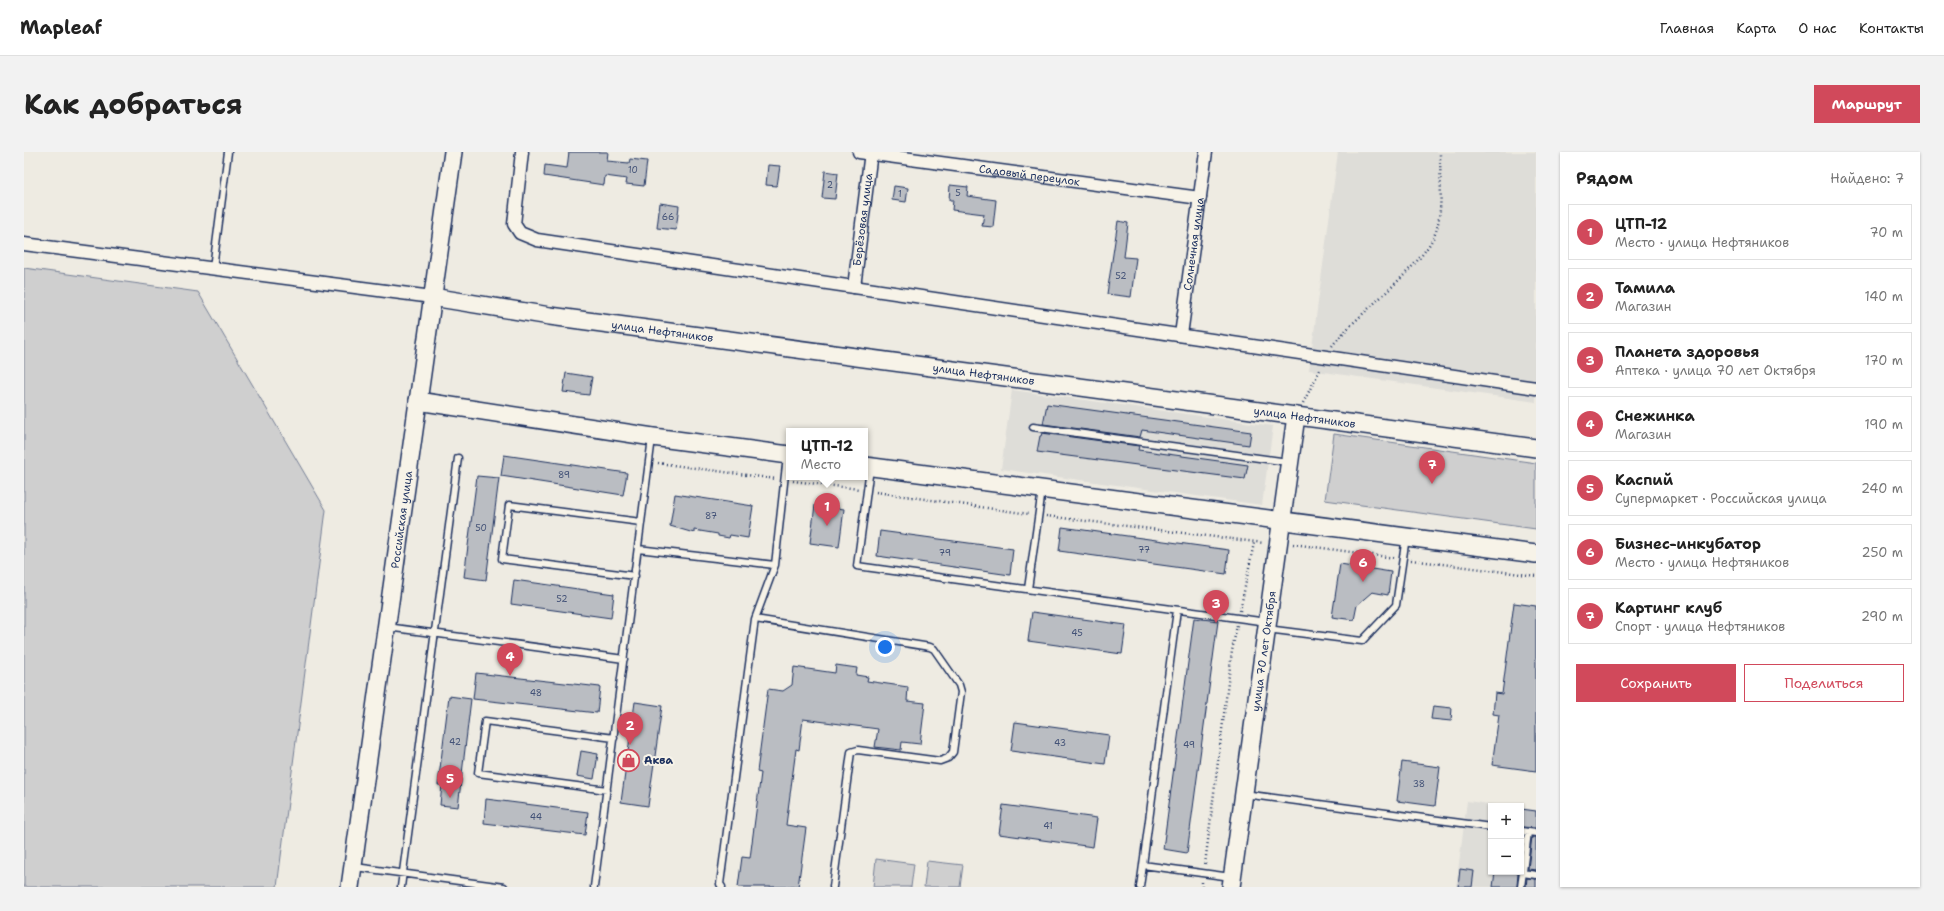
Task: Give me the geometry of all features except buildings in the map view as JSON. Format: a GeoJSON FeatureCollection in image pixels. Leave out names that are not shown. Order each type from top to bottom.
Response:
{"type":"FeatureCollection","features":[{"type":"Feature","properties":{"kind":"main road","name":"Российская улица"},"geometry":{"type":"LineString","coordinates":[[350,887],[385,627],[453,152]]}},
{"type":"Feature","properties":{"kind":"main road","name":"улица Нефтяников"},"geometry":{"type":"LineString","coordinates":[[432,297],[558,317],[1536,448]]}},
{"type":"Feature","properties":{"kind":"main road"},"geometry":{"type":"LineString","coordinates":[[418,401],[653,437],[786,455]]}},
{"type":"Feature","properties":{"kind":"main road","name":"улица 70 лет Октября"},"geometry":{"type":"LineString","coordinates":[[1231,882],[1242,794],[1296,416]]}},
{"type":"Feature","properties":{"kind":"main road"},"geometry":{"type":"LineString","coordinates":[[868,466],[1281,522],[1536,554]]}},
{"type":"Feature","properties":{"kind":"street"},"geometry":{"type":"LineString","coordinates":[[522,152],[514,224],[520,233],[530,238],[1536,388]]}},
{"type":"Feature","properties":{"kind":"street","name":"Садовый переулок"},"geometry":{"type":"LineString","coordinates":[[859,152],[1200,198]]}},
{"type":"Feature","properties":{"kind":"street","name":"Солнечная улица"},"geometry":{"type":"LineString","coordinates":[[1181,335],[1206,152]]}},
{"type":"Feature","properties":{"kind":"street","name":"Берёзовая улица"},"geometry":{"type":"LineString","coordinates":[[854,287],[871,153]]}},
{"type":"Feature","properties":{"kind":"street"},"geometry":{"type":"LineString","coordinates":[[24,244],[432,297]]}},
{"type":"Feature","properties":{"kind":"lane"},"geometry":{"type":"LineString","coordinates":[[213,268],[228,152]]}},
{"type":"Feature","properties":{"kind":"lane"},"geometry":{"type":"LineString","coordinates":[[1033,427],[1290,462]]}},
{"type":"Feature","properties":{"kind":"lane"},"geometry":{"type":"LineString","coordinates":[[594,887],[653,437]]}},
{"type":"Feature","properties":{"kind":"lane"},"geometry":{"type":"LineString","coordinates":[[401,887],[458,458]]}},
{"type":"Feature","properties":{"kind":"lane"},"geometry":{"type":"LineString","coordinates":[[722,887],[720,884],[755,619],[775,565],[786,468]]}},
{"type":"Feature","properties":{"kind":"lane"},"geometry":{"type":"LineString","coordinates":[[867,480],[857,566],[1238,618],[1266,626],[1362,641],[1396,605],[1406,537]]}},
{"type":"Feature","properties":{"kind":"lane"},"geometry":{"type":"LineString","coordinates":[[1028,589],[1042,490]]}},
{"type":"Feature","properties":{"kind":"lane"},"geometry":{"type":"LineString","coordinates":[[635,576],[502,559],[504,543],[509,505],[642,522]]}},
{"type":"Feature","properties":{"kind":"lane"},"geometry":{"type":"LineString","coordinates":[[638,549],[775,565]]}},
{"type":"Feature","properties":{"kind":"lane"},"geometry":{"type":"LineString","coordinates":[[1140,887],[1177,610]]}},
{"type":"Feature","properties":{"kind":"lane"},"geometry":{"type":"LineString","coordinates":[[755,619],[930,647],[934,649],[955,679],[961,692],[953,752],[948,758],[940,761],[858,750],[852,752],[833,887]]}},
{"type":"Feature","properties":{"kind":"lane"},"geometry":{"type":"LineString","coordinates":[[385,627],[624,659]]}},
{"type":"Feature","properties":{"kind":"lane"},"geometry":{"type":"LineString","coordinates":[[607,790],[478,773],[485,721],[614,738]]}},
{"type":"Feature","properties":{"kind":"lane"},"geometry":{"type":"LineString","coordinates":[[1242,794],[1488,827]]}},
{"type":"Feature","properties":{"kind":"lane"},"geometry":{"type":"LineString","coordinates":[[1524,831],[1536,833]]}},
{"type":"Feature","properties":{"kind":"lane"},"geometry":{"type":"LineString","coordinates":[[1524,865],[1528,832]]}},
{"type":"Feature","properties":{"kind":"lane"},"geometry":{"type":"LineString","coordinates":[[1143,865],[1203,874],[1231,882]]}},
{"type":"Feature","properties":{"kind":"lane"},"geometry":{"type":"LineString","coordinates":[[353,867],[504,887]]}},
{"type":"Feature","properties":{"kind":"lane"},"geometry":{"type":"LineString","coordinates":[[1524,873],[1536,875]]}},
{"type":"Feature","properties":{"kind":"lane"},"geometry":{"type":"LineString","coordinates":[[1521,887],[1523,875]]}},
{"type":"Feature","properties":{"kind":"path"},"geometry":{"type":"LineString","coordinates":[[1329,352],[1350,325],[1423,254],[1437,230],[1440,152]]}},
{"type":"Feature","properties":{"kind":"path"},"geometry":{"type":"LineString","coordinates":[[1296,416],[1322,366]]}},
{"type":"Feature","properties":{"kind":"path"},"geometry":{"type":"LineString","coordinates":[[650,462],[1254,543],[1278,543],[1536,576]]}},
{"type":"Feature","properties":{"kind":"path"},"geometry":{"type":"LineString","coordinates":[[1202,887],[1232,650],[1254,543]]}},
{"type":"Feature","properties":{"kind":"shaded area"},"geometry":{"type":"Polygon","coordinates":[[[1338,152],[1536,152],[1536,402],[1309,370],[1338,152]]]}},
{"type":"Feature","properties":{"kind":"shaded area"},"geometry":{"type":"Polygon","coordinates":[[[24,268],[198,292],[326,510],[277,887],[24,887],[24,268]]]}},
{"type":"Feature","properties":{"kind":"shaded area"},"geometry":{"type":"Polygon","coordinates":[[[1012,390],[1273,426],[1262,505],[1001,469],[1012,390]]]}},
{"type":"Feature","properties":{"kind":"shaded area"},"geometry":{"type":"Polygon","coordinates":[[[1334,434],[1536,463],[1536,529],[1325,500],[1334,434]]]}},
{"type":"Feature","properties":{"kind":"shaded area"},"geometry":{"type":"Polygon","coordinates":[[[1467,801],[1488,804],[1488,875],[1524,875],[1524,808],[1536,810],[1536,887],[1456,887],[1467,801]]]}},
{"type":"Feature","properties":{"kind":"shaded area"},"geometry":{"type":"Polygon","coordinates":[[[876,859],[914,864],[911,887],[873,887],[876,859]]]}},
{"type":"Feature","properties":{"kind":"shaded area"},"geometry":{"type":"Polygon","coordinates":[[[927,861],[963,865],[960,887],[924,887],[927,861]]]}},
{"type":"Feature","properties":{"kind":"place","name":"Картинг клуб"},"geometry":{"type":"Point","coordinates":[1432,484]}},
{"type":"Feature","properties":{"kind":"place","name":"ЦТП-12"},"geometry":{"type":"Point","coordinates":[827,526]}},
{"type":"Feature","properties":{"kind":"place","name":"Бизнес-инкубатор"},"geometry":{"type":"Point","coordinates":[1363,582]}},
{"type":"Feature","properties":{"kind":"place","name":"Планета здоровья"},"geometry":{"type":"Point","coordinates":[1216,623]}},
{"type":"Feature","properties":{"kind":"place","name":"Снежинка"},"geometry":{"type":"Point","coordinates":[510,676]}},
{"type":"Feature","properties":{"kind":"place","name":"Тамила"},"geometry":{"type":"Point","coordinates":[630,745]}},
{"type":"Feature","properties":{"kind":"place","name":"Аква"},"geometry":{"type":"Point","coordinates":[629,760]}},
{"type":"Feature","properties":{"kind":"place","name":"Каспий"},"geometry":{"type":"Point","coordinates":[450,798]}}]}
